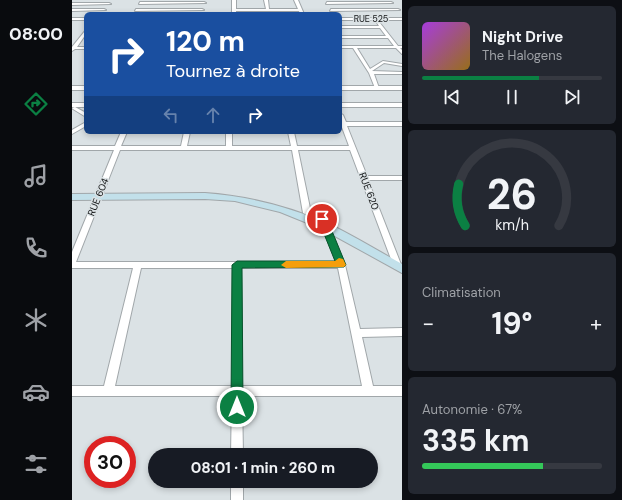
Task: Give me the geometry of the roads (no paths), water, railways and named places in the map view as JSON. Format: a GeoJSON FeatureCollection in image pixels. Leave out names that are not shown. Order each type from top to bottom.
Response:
{"type":"FeatureCollection","features":[{"type":"Feature","properties":{"kind":"main road"},"geometry":{"type":"LineString","coordinates":[[72,197],[99,194],[217,191],[269,202],[307,213],[399,264]]}},
{"type":"Feature","properties":{"kind":"main road"},"geometry":{"type":"LineString","coordinates":[[72,193],[226,197],[283,210],[324,223]]}},
{"type":"Feature","properties":{"kind":"street"},"geometry":{"type":"LineString","coordinates":[[72,10],[104,10],[112,0]]}},
{"type":"Feature","properties":{"kind":"street"},"geometry":{"type":"LineString","coordinates":[[234,0],[234,12],[268,10],[301,12],[296,0]]}},
{"type":"Feature","properties":{"kind":"street"},"geometry":{"type":"LineString","coordinates":[[266,0],[268,10]]}},
{"type":"Feature","properties":{"kind":"street"},"geometry":{"type":"LineString","coordinates":[[388,0],[402,14]]}},
{"type":"Feature","properties":{"kind":"street"},"geometry":{"type":"LineString","coordinates":[[141,2],[204,2],[202,12],[135,12],[141,2]]}},
{"type":"Feature","properties":{"kind":"street"},"geometry":{"type":"LineString","coordinates":[[326,2],[391,3]]}},
{"type":"Feature","properties":{"kind":"street"},"geometry":{"type":"LineString","coordinates":[[326,2],[332,12],[398,10]]}},
{"type":"Feature","properties":{"kind":"street"},"geometry":{"type":"LineString","coordinates":[[72,4],[109,4]]}},
{"type":"Feature","properties":{"kind":"street"},"geometry":{"type":"LineString","coordinates":[[72,19],[84,19]]}},
{"type":"Feature","properties":{"kind":"street","name":"RUE 525"},"geometry":{"type":"LineString","coordinates":[[342,19],[402,19]]}},
{"type":"Feature","properties":{"kind":"street"},"geometry":{"type":"LineString","coordinates":[[375,19],[389,37],[400,47],[402,53]]}},
{"type":"Feature","properties":{"kind":"street"},"geometry":{"type":"LineString","coordinates":[[342,27],[382,27]]}},
{"type":"Feature","properties":{"kind":"street"},"geometry":{"type":"LineString","coordinates":[[342,37],[389,37]]}},
{"type":"Feature","properties":{"kind":"street"},"geometry":{"type":"LineString","coordinates":[[73,48],[84,38]]}},
{"type":"Feature","properties":{"kind":"street"},"geometry":{"type":"LineString","coordinates":[[342,47],[400,47]]}},
{"type":"Feature","properties":{"kind":"street"},"geometry":{"type":"LineString","coordinates":[[354,47],[371,72],[377,88]]}},
{"type":"Feature","properties":{"kind":"street"},"geometry":{"type":"LineString","coordinates":[[73,48],[84,48]]}},
{"type":"Feature","properties":{"kind":"street"},"geometry":{"type":"LineString","coordinates":[[371,72],[383,62],[402,65]]}},
{"type":"Feature","properties":{"kind":"street"},"geometry":{"type":"LineString","coordinates":[[371,72],[402,73]]}},
{"type":"Feature","properties":{"kind":"street"},"geometry":{"type":"LineString","coordinates":[[72,88],[84,88]]}},
{"type":"Feature","properties":{"kind":"street"},"geometry":{"type":"LineString","coordinates":[[342,88],[402,88]]}},
{"type":"Feature","properties":{"kind":"street"},"geometry":{"type":"LineString","coordinates":[[342,104],[402,105]]}},
{"type":"Feature","properties":{"kind":"street"},"geometry":{"type":"LineString","coordinates":[[74,108],[84,106]]}},
{"type":"Feature","properties":{"kind":"street"},"geometry":{"type":"LineString","coordinates":[[74,108],[84,114]]}},
{"type":"Feature","properties":{"kind":"street","name":"RUE 620"},"geometry":{"type":"LineString","coordinates":[[342,120],[399,264]]}},
{"type":"Feature","properties":{"kind":"street"},"geometry":{"type":"LineString","coordinates":[[344,124],[402,124]]}},
{"type":"Feature","properties":{"kind":"street"},"geometry":{"type":"LineString","coordinates":[[72,132],[84,125]]}},
{"type":"Feature","properties":{"kind":"street","name":"RUE 604"},"geometry":{"type":"LineString","coordinates":[[72,263],[123,134]]}},
{"type":"Feature","properties":{"kind":"street"},"geometry":{"type":"LineString","coordinates":[[184,148],[187,134]]}},
{"type":"Feature","properties":{"kind":"street"},"geometry":{"type":"LineString","coordinates":[[229,134],[229,148]]}},
{"type":"Feature","properties":{"kind":"street"},"geometry":{"type":"LineString","coordinates":[[292,134],[307,213]]}},
{"type":"Feature","properties":{"kind":"street"},"geometry":{"type":"LineString","coordinates":[[72,148],[353,148]]}},
{"type":"Feature","properties":{"kind":"street"},"geometry":{"type":"LineString","coordinates":[[364,178],[402,178]]}},
{"type":"Feature","properties":{"kind":"street"},"geometry":{"type":"LineString","coordinates":[[324,223],[341,265],[369,391]]}},
{"type":"Feature","properties":{"kind":"street"},"geometry":{"type":"LineString","coordinates":[[72,263],[138,265],[341,265]]}},
{"type":"Feature","properties":{"kind":"street"},"geometry":{"type":"LineString","coordinates":[[108,391],[138,265]]}},
{"type":"Feature","properties":{"kind":"street"},"geometry":{"type":"LineString","coordinates":[[237,265],[237,448]]}},
{"type":"Feature","properties":{"kind":"street"},"geometry":{"type":"LineString","coordinates":[[356,333],[402,332]]}},
{"type":"Feature","properties":{"kind":"street"},"geometry":{"type":"LineString","coordinates":[[72,391],[402,391]]}},
{"type":"Feature","properties":{"kind":"street"},"geometry":{"type":"LineString","coordinates":[[237,488],[237,500]]}}]}
